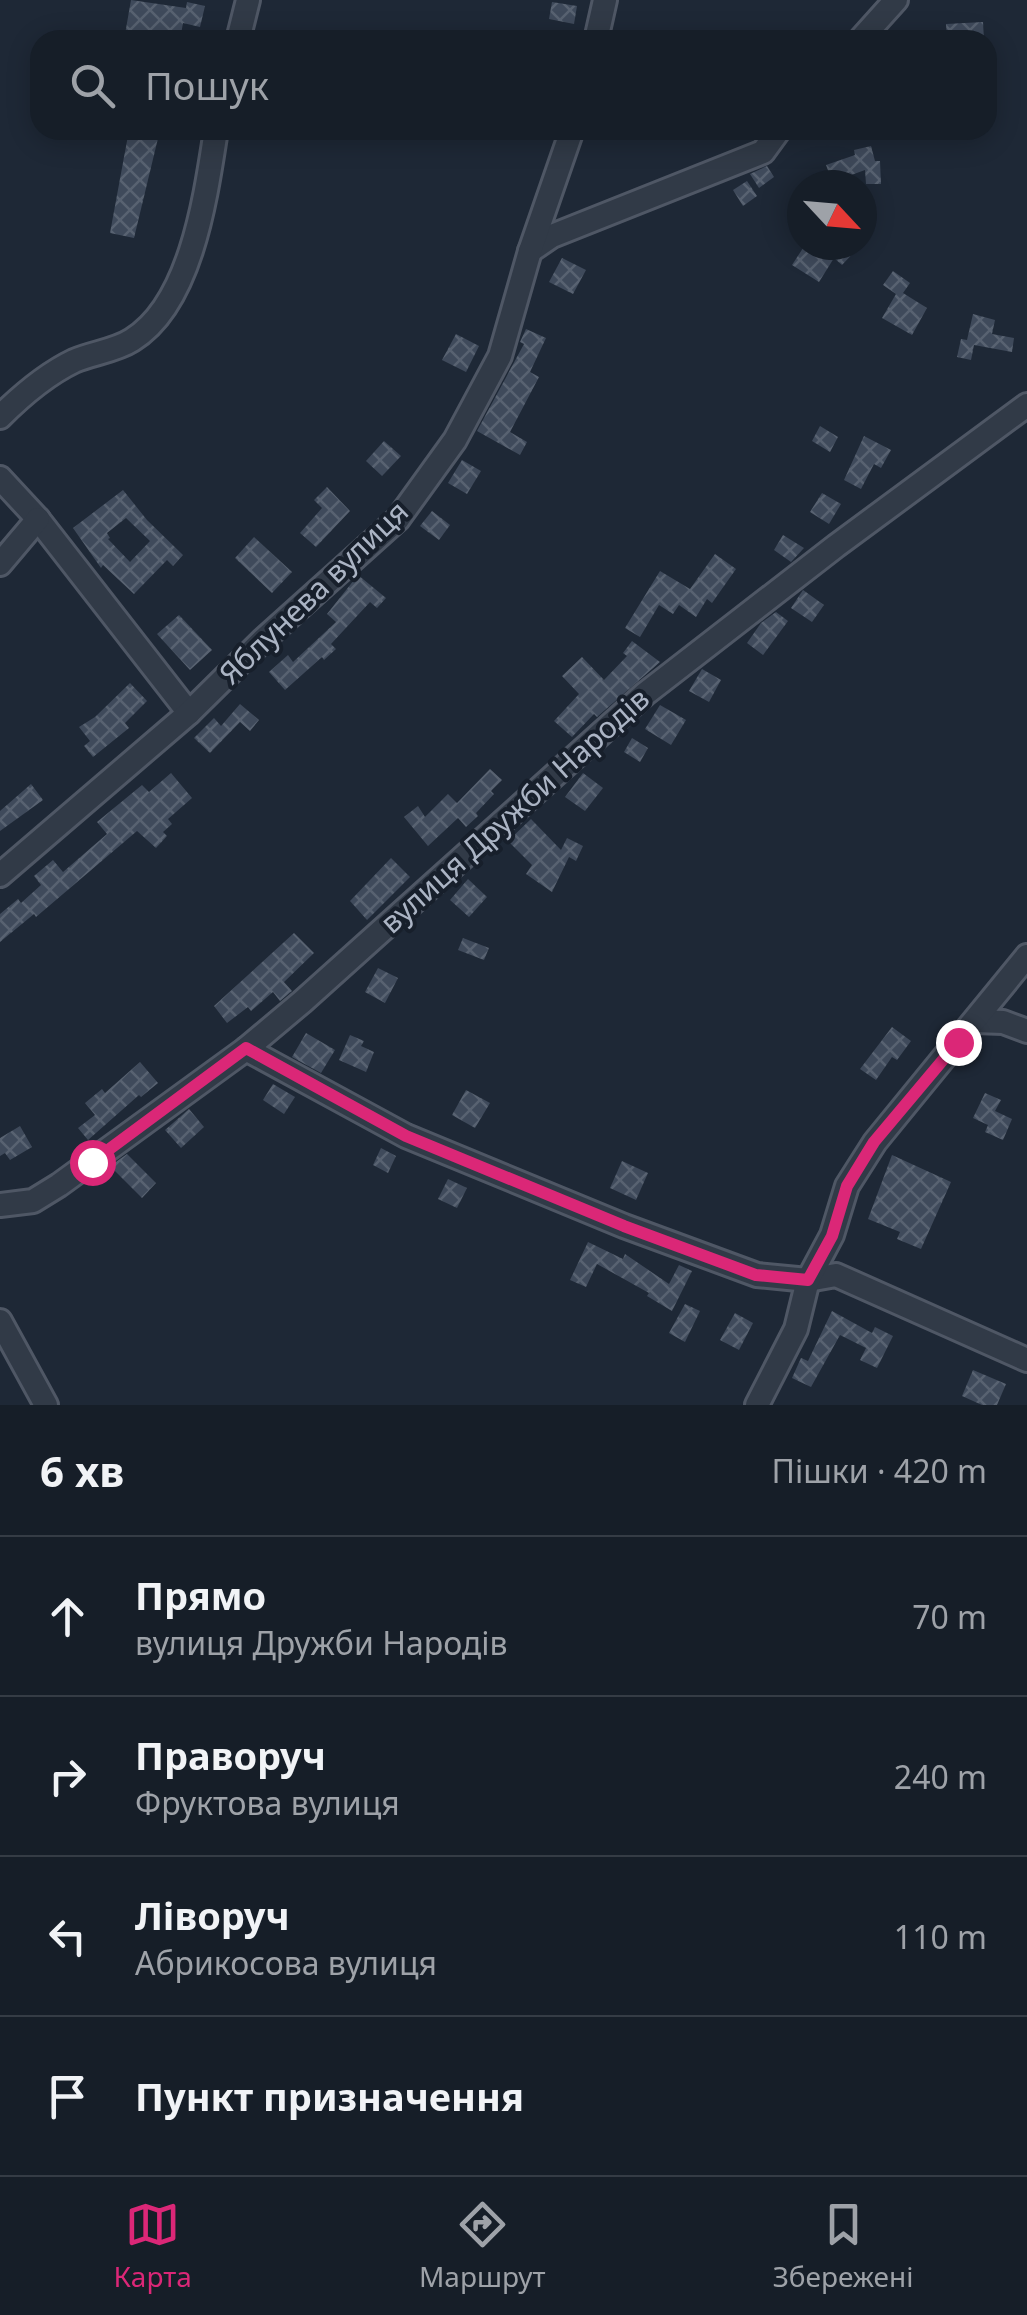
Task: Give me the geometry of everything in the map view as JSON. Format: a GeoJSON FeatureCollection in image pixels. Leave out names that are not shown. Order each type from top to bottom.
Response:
{"type":"FeatureCollection","features":[{"type":"Feature","properties":{"kind":"street"},"geometry":{"type":"LineString","coordinates":[[240,30],[248,0]]}},
{"type":"Feature","properties":{"kind":"street"},"geometry":{"type":"LineString","coordinates":[[598,30],[605,0]]}},
{"type":"Feature","properties":{"kind":"street"},"geometry":{"type":"LineString","coordinates":[[869,30],[896,0]]}},
{"type":"Feature","properties":{"kind":"street"},"geometry":{"type":"LineString","coordinates":[[0,417],[27,390],[74,361],[129,343],[153,321],[196,240],[214,140]]}},
{"type":"Feature","properties":{"kind":"street","name":"Яблунева вулиця"},"geometry":{"type":"LineString","coordinates":[[0,875],[190,714],[262,641],[398,519],[456,440],[500,356],[530,251],[569,140]]}},
{"type":"Feature","properties":{"kind":"street"},"geometry":{"type":"LineString","coordinates":[[530,251],[552,236],[763,152],[771,140]]}},
{"type":"Feature","properties":{"kind":"street","name":"вулиця Дружби Народів"},"geometry":{"type":"LineString","coordinates":[[0,1205],[33,1201],[59,1186],[246,1048],[646,694],[836,546],[1027,406]]}},
{"type":"Feature","properties":{"kind":"street"},"geometry":{"type":"LineString","coordinates":[[0,478],[38,519],[190,714]]}},
{"type":"Feature","properties":{"kind":"street"},"geometry":{"type":"LineString","coordinates":[[0,564],[38,519]]}},
{"type":"Feature","properties":{"kind":"street"},"geometry":{"type":"LineString","coordinates":[[757,1405],[796,1328],[808,1280],[832,1236],[847,1186],[874,1142],[1027,956]]}},
{"type":"Feature","properties":{"kind":"street"},"geometry":{"type":"LineString","coordinates":[[975,1021],[1003,1022],[1027,1031]]}},
{"type":"Feature","properties":{"kind":"street"},"geometry":{"type":"LineString","coordinates":[[246,1048],[406,1136],[606,1218],[756,1275],[808,1280],[836,1275],[1027,1360]]}},
{"type":"Feature","properties":{"kind":"street"},"geometry":{"type":"LineString","coordinates":[[0,1320],[46,1405]]}},
{"type":"Feature","properties":{"kind":"building"},"geometry":{"type":"Polygon","coordinates":[[[131,0],[186,8],[187,2],[205,6],[200,27],[183,23],[182,30],[126,30],[131,0]]]}},
{"type":"Feature","properties":{"kind":"building"},"geometry":{"type":"Polygon","coordinates":[[[552,2],[577,6],[574,24],[549,19],[552,2]]]}},
{"type":"Feature","properties":{"kind":"building"},"geometry":{"type":"Polygon","coordinates":[[[983,22],[983,30],[946,30],[946,24],[983,22]]]}},
{"type":"Feature","properties":{"kind":"building"},"geometry":{"type":"Polygon","coordinates":[[[127,140],[158,140],[134,238],[110,233],[127,140]]]}},
{"type":"Feature","properties":{"kind":"building"},"geometry":{"type":"Polygon","coordinates":[[[871,146],[875,161],[880,161],[881,184],[877,184],[877,170],[828,170],[826,165],[855,155],[854,150],[871,146]]]}},
{"type":"Feature","properties":{"kind":"building"},"geometry":{"type":"Polygon","coordinates":[[[767,166],[774,177],[759,188],[750,174],[767,166]]]}},
{"type":"Feature","properties":{"kind":"building"},"geometry":{"type":"Polygon","coordinates":[[[747,181],[757,196],[743,206],[733,190],[747,181]]]}},
{"type":"Feature","properties":{"kind":"building"},"geometry":{"type":"Polygon","coordinates":[[[562,258],[586,270],[573,294],[549,282],[562,258]]]}},
{"type":"Feature","properties":{"kind":"building"},"geometry":{"type":"Polygon","coordinates":[[[795,260],[833,260],[819,282],[792,265],[795,260]]]}},
{"type":"Feature","properties":{"kind":"building"},"geometry":{"type":"Polygon","coordinates":[[[893,271],[910,283],[903,293],[927,308],[912,335],[882,318],[896,294],[883,285],[893,271]]]}},
{"type":"Feature","properties":{"kind":"building"},"geometry":{"type":"Polygon","coordinates":[[[973,314],[995,320],[992,334],[1014,338],[1012,352],[974,345],[971,360],[957,357],[961,339],[967,340],[973,314]]]}},
{"type":"Feature","properties":{"kind":"building"},"geometry":{"type":"Polygon","coordinates":[[[526,329],[546,338],[530,372],[539,377],[510,432],[527,442],[520,455],[477,431],[524,344],[520,342],[526,329]]]}},
{"type":"Feature","properties":{"kind":"building"},"geometry":{"type":"Polygon","coordinates":[[[456,334],[479,346],[466,372],[442,360],[456,334]]]}},
{"type":"Feature","properties":{"kind":"building"},"geometry":{"type":"Polygon","coordinates":[[[820,426],[838,437],[830,452],[812,441],[820,426]]]}},
{"type":"Feature","properties":{"kind":"building"},"geometry":{"type":"Polygon","coordinates":[[[864,436],[891,450],[881,468],[874,464],[861,489],[844,480],[864,436]]]}},
{"type":"Feature","properties":{"kind":"building"},"geometry":{"type":"Polygon","coordinates":[[[384,441],[401,456],[382,476],[366,461],[384,441]]]}},
{"type":"Feature","properties":{"kind":"building"},"geometry":{"type":"Polygon","coordinates":[[[462,460],[481,471],[467,494],[448,483],[462,460]]]}},
{"type":"Feature","properties":{"kind":"building"},"geometry":{"type":"Polygon","coordinates":[[[327,487],[350,511],[316,547],[300,533],[322,508],[314,500],[327,487]]]}},
{"type":"Feature","properties":{"kind":"building"},"geometry":{"type":"Polygon","coordinates":[[[123,490],[183,555],[173,566],[167,560],[134,594],[103,565],[101,568],[73,528],[123,490]],[[126,518],[107,533],[130,562],[150,541],[126,518]]]}},
{"type":"Feature","properties":{"kind":"building"},"geometry":{"type":"Polygon","coordinates":[[[822,493],[841,504],[829,524],[810,512],[822,493]]]}},
{"type":"Feature","properties":{"kind":"building"},"geometry":{"type":"Polygon","coordinates":[[[432,511],[450,525],[439,540],[420,526],[432,511]]]}},
{"type":"Feature","properties":{"kind":"building"},"geometry":{"type":"Polygon","coordinates":[[[783,535],[804,548],[791,562],[774,550],[783,535]]]}},
{"type":"Feature","properties":{"kind":"building"},"geometry":{"type":"Polygon","coordinates":[[[254,537],[292,572],[272,593],[235,558],[254,537]]]}},
{"type":"Feature","properties":{"kind":"building"},"geometry":{"type":"Polygon","coordinates":[[[715,554],[736,569],[712,603],[707,599],[696,617],[679,605],[673,614],[659,605],[640,637],[625,628],[660,571],[690,589],[715,554]]]}},
{"type":"Feature","properties":{"kind":"building"},"geometry":{"type":"Polygon","coordinates":[[[358,575],[386,598],[377,608],[370,602],[331,644],[336,649],[285,690],[269,672],[288,655],[293,662],[336,622],[327,614],[358,575]]]}},
{"type":"Feature","properties":{"kind":"building"},"geometry":{"type":"Polygon","coordinates":[[[803,590],[824,605],[812,622],[791,608],[803,590]]]}},
{"type":"Feature","properties":{"kind":"building"},"geometry":{"type":"Polygon","coordinates":[[[776,612],[788,621],[763,655],[747,643],[761,623],[776,612]]]}},
{"type":"Feature","properties":{"kind":"building"},"geometry":{"type":"Polygon","coordinates":[[[179,615],[212,650],[190,670],[157,634],[179,615]]]}},
{"type":"Feature","properties":{"kind":"building"},"geometry":{"type":"Polygon","coordinates":[[[632,641],[660,662],[597,717],[594,714],[572,737],[554,721],[579,694],[562,676],[582,657],[604,680],[627,656],[623,653],[632,641]]]}},
{"type":"Feature","properties":{"kind":"building"},"geometry":{"type":"Polygon","coordinates":[[[702,669],[721,680],[709,702],[689,691],[702,669]]]}},
{"type":"Feature","properties":{"kind":"building"},"geometry":{"type":"Polygon","coordinates":[[[130,683],[147,701],[125,723],[129,728],[93,757],[84,746],[90,741],[79,727],[130,683]]]}},
{"type":"Feature","properties":{"kind":"building"},"geometry":{"type":"Polygon","coordinates":[[[240,704],[259,720],[250,731],[240,722],[210,753],[194,738],[214,718],[221,726],[240,704]]]}},
{"type":"Feature","properties":{"kind":"building"},"geometry":{"type":"Polygon","coordinates":[[[660,705],[686,720],[671,745],[645,729],[660,705]]]}},
{"type":"Feature","properties":{"kind":"building"},"geometry":{"type":"Polygon","coordinates":[[[632,738],[648,748],[640,762],[624,752],[632,738]]]}},
{"type":"Feature","properties":{"kind":"building"},"geometry":{"type":"Polygon","coordinates":[[[490,769],[502,780],[476,813],[478,816],[466,827],[458,818],[428,846],[404,817],[418,806],[425,817],[448,794],[457,803],[490,769]]]}},
{"type":"Feature","properties":{"kind":"building"},"geometry":{"type":"Polygon","coordinates":[[[171,773],[192,798],[168,819],[172,824],[163,832],[167,836],[156,848],[137,831],[36,917],[34,914],[0,942],[0,914],[18,899],[21,903],[41,885],[34,876],[53,860],[63,872],[107,834],[97,822],[142,785],[149,792],[171,773]]]}},
{"type":"Feature","properties":{"kind":"building"},"geometry":{"type":"Polygon","coordinates":[[[583,773],[603,788],[585,811],[565,797],[583,773]]]}},
{"type":"Feature","properties":{"kind":"building"},"geometry":{"type":"Polygon","coordinates":[[[31,784],[43,800],[0,831],[0,811],[31,784]]]}},
{"type":"Feature","properties":{"kind":"building"},"geometry":{"type":"Polygon","coordinates":[[[531,819],[561,850],[567,838],[583,846],[576,861],[569,857],[552,892],[526,874],[532,865],[508,841],[531,819]]]}},
{"type":"Feature","properties":{"kind":"building"},"geometry":{"type":"Polygon","coordinates":[[[391,858],[410,877],[367,920],[350,901],[391,858]]]}},
{"type":"Feature","properties":{"kind":"building"},"geometry":{"type":"Polygon","coordinates":[[[468,879],[487,897],[469,917],[450,900],[468,879]]]}},
{"type":"Feature","properties":{"kind":"building"},"geometry":{"type":"Polygon","coordinates":[[[294,933],[314,953],[284,982],[292,991],[280,1001],[273,992],[251,1011],[248,1007],[227,1023],[214,1006],[294,933]]]}},
{"type":"Feature","properties":{"kind":"building"},"geometry":{"type":"Polygon","coordinates":[[[463,938],[489,948],[484,960],[458,950],[463,938]]]}},
{"type":"Feature","properties":{"kind":"building"},"geometry":{"type":"Polygon","coordinates":[[[378,968],[398,978],[385,1003],[365,992],[378,968]]]}},
{"type":"Feature","properties":{"kind":"building"},"geometry":{"type":"Polygon","coordinates":[[[892,1027],[911,1041],[897,1060],[892,1057],[876,1080],[860,1069],[892,1027]]]}},
{"type":"Feature","properties":{"kind":"building"},"geometry":{"type":"Polygon","coordinates":[[[306,1033],[335,1050],[321,1073],[292,1057],[306,1033]]]}},
{"type":"Feature","properties":{"kind":"building"},"geometry":{"type":"Polygon","coordinates":[[[350,1035],[364,1041],[361,1046],[374,1052],[366,1072],[339,1060],[350,1035]]]}},
{"type":"Feature","properties":{"kind":"building"},"geometry":{"type":"Polygon","coordinates":[[[140,1062],[158,1083],[88,1140],[78,1128],[95,1115],[85,1103],[102,1089],[105,1093],[140,1062]]]}},
{"type":"Feature","properties":{"kind":"building"},"geometry":{"type":"Polygon","coordinates":[[[273,1084],[295,1097],[284,1114],[263,1100],[273,1084]]]}},
{"type":"Feature","properties":{"kind":"building"},"geometry":{"type":"Polygon","coordinates":[[[466,1090],[490,1103],[475,1128],[452,1115],[466,1090]]]}},
{"type":"Feature","properties":{"kind":"building"},"geometry":{"type":"Polygon","coordinates":[[[985,1093],[1001,1100],[995,1111],[1012,1119],[1003,1140],[985,1132],[988,1125],[973,1118],[985,1093]]]}},
{"type":"Feature","properties":{"kind":"building"},"geometry":{"type":"Polygon","coordinates":[[[189,1109],[204,1127],[181,1148],[165,1130],[189,1109]]]}},
{"type":"Feature","properties":{"kind":"building"},"geometry":{"type":"Polygon","coordinates":[[[20,1126],[32,1147],[10,1160],[5,1153],[0,1156],[0,1138],[20,1126]]]}},
{"type":"Feature","properties":{"kind":"building"},"geometry":{"type":"Polygon","coordinates":[[[381,1148],[396,1156],[388,1173],[373,1165],[381,1148]]]}},
{"type":"Feature","properties":{"kind":"building"},"geometry":{"type":"Polygon","coordinates":[[[127,1154],[156,1183],[142,1198],[110,1166],[127,1154]]]}},
{"type":"Feature","properties":{"kind":"building"},"geometry":{"type":"Polygon","coordinates":[[[892,1155],[951,1182],[921,1249],[897,1239],[900,1232],[868,1219],[892,1155]]]}},
{"type":"Feature","properties":{"kind":"building"},"geometry":{"type":"Polygon","coordinates":[[[622,1161],[648,1173],[636,1200],[610,1188],[622,1161]]]}},
{"type":"Feature","properties":{"kind":"building"},"geometry":{"type":"Polygon","coordinates":[[[448,1179],[467,1188],[457,1208],[438,1199],[448,1179]]]}},
{"type":"Feature","properties":{"kind":"building"},"geometry":{"type":"Polygon","coordinates":[[[588,1242],[623,1259],[625,1254],[669,1284],[679,1265],[692,1271],[672,1311],[647,1296],[649,1293],[597,1264],[586,1287],[570,1280],[588,1242]]]}},
{"type":"Feature","properties":{"kind":"building"},"geometry":{"type":"Polygon","coordinates":[[[685,1304],[700,1311],[685,1342],[669,1333],[685,1304]]]}},
{"type":"Feature","properties":{"kind":"building"},"geometry":{"type":"Polygon","coordinates":[[[832,1311],[872,1333],[875,1327],[893,1336],[877,1368],[860,1360],[866,1348],[840,1335],[811,1387],[792,1378],[801,1358],[808,1361],[832,1311]]]}},
{"type":"Feature","properties":{"kind":"building"},"geometry":{"type":"Polygon","coordinates":[[[735,1313],[753,1323],[739,1350],[720,1340],[735,1313]]]}},
{"type":"Feature","properties":{"kind":"building"},"geometry":{"type":"Polygon","coordinates":[[[973,1370],[1006,1384],[997,1405],[982,1405],[962,1396],[973,1370]]]}},
{"type":"Feature","properties":{"kind":"route"},"geometry":{"type":"LineString","coordinates":[[92,1162],[246,1048],[406,1136],[624,1226],[756,1275],[808,1280],[832,1236],[847,1186],[874,1142],[958,1042]]}}]}
